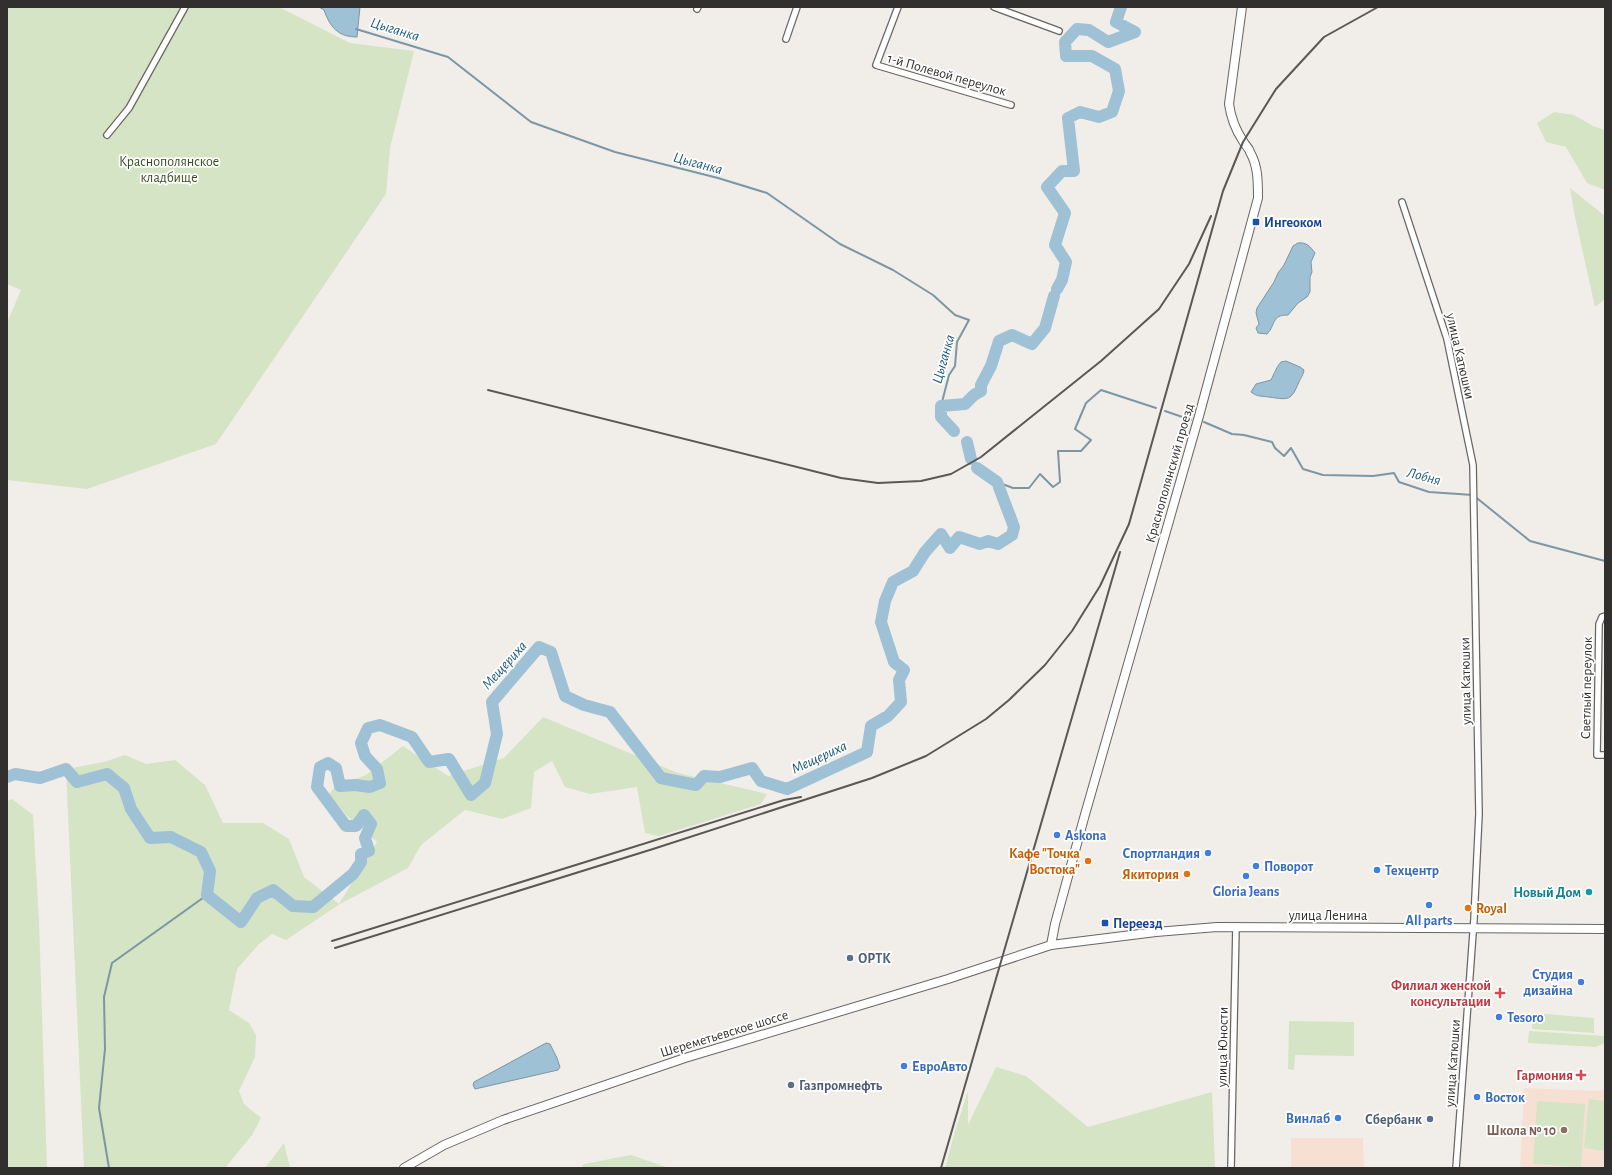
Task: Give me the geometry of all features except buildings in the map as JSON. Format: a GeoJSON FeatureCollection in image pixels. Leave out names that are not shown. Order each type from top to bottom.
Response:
{"type":"FeatureCollection","features":[{"type":"Feature","properties":{"kind":"main road","name":"Краснополянский проезд"},"geometry":{"type":"LineString","coordinates":[[1051,945],[1054,924],[1199,416],[1258,198],[1258,178],[1255,164],[1250,150],[1243,142],[1231,118],[1229,104],[1242,7]]}},
{"type":"Feature","properties":{"kind":"main road","name":"улица Ленина"},"geometry":{"type":"LineString","coordinates":[[1051,945],[1156,932],[1236,927],[1605,929]]}},
{"type":"Feature","properties":{"kind":"main road","name":"Шереметьевское шоссе"},"geometry":{"type":"LineString","coordinates":[[408,1167],[444,1145],[543,1106],[685,1058],[948,979],[1051,945]]}},
{"type":"Feature","properties":{"kind":"street"},"geometry":{"type":"LineString","coordinates":[[107,135],[129,108],[185,7]]}},
{"type":"Feature","properties":{"kind":"street"},"geometry":{"type":"LineString","coordinates":[[786,39],[797,7]]}},
{"type":"Feature","properties":{"kind":"street","name":"1-й Полевой переулок"},"geometry":{"type":"LineString","coordinates":[[898,7],[876,65],[1011,105]]}},
{"type":"Feature","properties":{"kind":"street"},"geometry":{"type":"LineString","coordinates":[[994,7],[1058,31]]}},
{"type":"Feature","properties":{"kind":"street","name":"улица Катюшки"},"geometry":{"type":"LineString","coordinates":[[1402,202],[1447,339],[1473,465],[1479,814],[1473,929],[1456,1168]]}},
{"type":"Feature","properties":{"kind":"street","name":"Светлый переулок"},"geometry":{"type":"LineString","coordinates":[[1605,616],[1602,617],[1599,624],[1597,755],[1605,755]]}},
{"type":"Feature","properties":{"kind":"street","name":"улица Юности"},"geometry":{"type":"LineString","coordinates":[[1232,1168],[1236,927]]}},
{"type":"Feature","properties":{"kind":"shaded area","name":"Школа № 10"},"geometry":{"type":"Polygon","coordinates":[[[1524,1088],[1597,1091],[1605,1089],[1605,1168],[1520,1168],[1524,1088]]]}},
{"type":"Feature","properties":{"kind":"shaded area"},"geometry":{"type":"Polygon","coordinates":[[[1291,1138],[1363,1138],[1364,1168],[1291,1168],[1291,1138]]]}},
{"type":"Feature","properties":{"kind":"green space","name":"Краснополянское кладбище"},"geometry":{"type":"Polygon","coordinates":[[[7,7],[279,7],[350,43],[414,51],[390,148],[386,194],[216,444],[87,489],[7,480],[7,323],[21,290],[7,284],[7,7]]]}},
{"type":"Feature","properties":{"kind":"green space"},"geometry":{"type":"Polygon","coordinates":[[[1554,112],[1574,115],[1593,126],[1605,130],[1605,190],[1587,183],[1566,147],[1546,142],[1537,123],[1554,112]]]}},
{"type":"Feature","properties":{"kind":"green space"},"geometry":{"type":"Polygon","coordinates":[[[1570,188],[1605,216],[1605,299],[1595,307],[1575,217],[1570,188]]]}},
{"type":"Feature","properties":{"kind":"green space"},"geometry":{"type":"Polygon","coordinates":[[[543,717],[678,773],[767,794],[761,804],[659,836],[645,833],[637,787],[590,794],[565,787],[552,761],[534,772],[531,808],[502,819],[465,810],[421,845],[408,868],[340,904],[286,940],[272,934],[259,944],[237,969],[229,1010],[249,1023],[256,1035],[255,1057],[239,1091],[244,1104],[261,1118],[252,1135],[225,1168],[84,1168],[66,769],[104,762],[125,755],[146,764],[175,760],[205,785],[223,823],[263,823],[289,839],[304,877],[339,904],[377,842],[347,816],[329,794],[335,787],[366,775],[403,746],[448,776],[504,758],[543,717]]]}},
{"type":"Feature","properties":{"kind":"green space"},"geometry":{"type":"Polygon","coordinates":[[[12,799],[33,815],[39,921],[47,1168],[7,1168],[7,801],[12,799]]]}},
{"type":"Feature","properties":{"kind":"green space"},"geometry":{"type":"Polygon","coordinates":[[[1533,1013],[1594,1018],[1594,1033],[1532,1029],[1533,1013]]]}},
{"type":"Feature","properties":{"kind":"green space"},"geometry":{"type":"Polygon","coordinates":[[[1289,1021],[1354,1022],[1354,1056],[1295,1055],[1294,1070],[1288,1069],[1289,1021]]]}},
{"type":"Feature","properties":{"kind":"green space"},"geometry":{"type":"Polygon","coordinates":[[[1529,1031],[1605,1036],[1605,1043],[1596,1047],[1528,1043],[1529,1031]]]}},
{"type":"Feature","properties":{"kind":"green space"},"geometry":{"type":"Polygon","coordinates":[[[996,1067],[1026,1076],[1088,1127],[1212,1092],[1215,1168],[945,1168],[968,1091],[968,1125],[996,1067]]]}},
{"type":"Feature","properties":{"kind":"green space"},"geometry":{"type":"Polygon","coordinates":[[[1589,1099],[1605,1101],[1605,1151],[1584,1148],[1589,1099]]]}},
{"type":"Feature","properties":{"kind":"green space"},"geometry":{"type":"Polygon","coordinates":[[[1537,1101],[1585,1104],[1581,1167],[1533,1164],[1537,1101]]]}},
{"type":"Feature","properties":{"kind":"green space"},"geometry":{"type":"Polygon","coordinates":[[[284,1143],[290,1168],[265,1168],[284,1143]]]}},
{"type":"Feature","properties":{"kind":"green space"},"geometry":{"type":"Polygon","coordinates":[[[631,1155],[669,1168],[581,1168],[584,1164],[631,1155]]]}},
{"type":"Feature","properties":{"kind":"water"},"geometry":{"type":"Polygon","coordinates":[[[319,7],[360,7],[357,37],[350,37],[336,30],[329,21],[324,10],[319,7]]]}},
{"type":"Feature","properties":{"kind":"water"},"geometry":{"type":"Polygon","coordinates":[[[1298,243],[1308,245],[1315,253],[1311,262],[1312,272],[1310,277],[1310,292],[1307,297],[1298,303],[1288,315],[1283,315],[1276,319],[1267,334],[1258,333],[1256,328],[1259,324],[1256,313],[1257,308],[1284,265],[1293,246],[1298,243]]]}},
{"type":"Feature","properties":{"kind":"water"},"geometry":{"type":"Polygon","coordinates":[[[1286,361],[1304,370],[1294,393],[1291,396],[1281,399],[1255,395],[1251,392],[1256,384],[1271,380],[1281,362],[1286,361]]]}},
{"type":"Feature","properties":{"kind":"water"},"geometry":{"type":"Polygon","coordinates":[[[546,1043],[550,1044],[557,1058],[560,1067],[558,1070],[475,1089],[473,1085],[474,1082],[546,1043]]]}},
{"type":"Feature","properties":{"kind":"waterway","name":"Мещериха"},"geometry":{"type":"LineString","coordinates":[[1057,289],[1062,280],[1066,262],[1055,245],[1065,213],[1047,187],[1062,171],[1074,171],[1068,118],[1080,112],[1099,117],[1112,112],[1119,91],[1115,69],[1092,56],[1066,56],[1065,42],[1077,29],[1089,30],[1108,42],[1135,32],[1116,22],[1121,7]]}},
{"type":"Feature","properties":{"kind":"waterway","name":"Цыганка"},"geometry":{"type":"LineString","coordinates":[[356,29],[448,57],[531,122],[615,152],[718,178],[767,193],[840,244],[893,270],[933,295],[955,315],[969,320],[957,342],[955,366],[949,375],[941,406]]}},
{"type":"Feature","properties":{"kind":"waterway","name":"Мещериха"},"geometry":{"type":"LineString","coordinates":[[954,431],[941,417],[941,406],[965,404],[974,395],[981,391],[981,385],[991,366],[999,341],[1012,335],[1032,344],[1045,328],[1054,296]]}},
{"type":"Feature","properties":{"kind":"waterway","name":"Лобня"},"geometry":{"type":"LineString","coordinates":[[997,482],[1013,488],[1029,488],[1040,474],[1053,487],[1060,482],[1058,451],[1081,451],[1091,440],[1075,429],[1086,403],[1101,390],[1156,408]]}},
{"type":"Feature","properties":{"kind":"waterway","name":"Лобня"},"geometry":{"type":"LineString","coordinates":[[1165,411],[1191,420]]}},
{"type":"Feature","properties":{"kind":"waterway","name":"Лобня"},"geometry":{"type":"LineString","coordinates":[[1204,422],[1232,434],[1244,435],[1272,442],[1275,448],[1284,456],[1291,448],[1303,469],[1323,475],[1373,476],[1394,473],[1399,482],[1429,492],[1473,495],[1530,541],[1605,561]]}},
{"type":"Feature","properties":{"kind":"waterway","name":"Мещериха"},"geometry":{"type":"LineString","coordinates":[[967,442],[971,459]]}},
{"type":"Feature","properties":{"kind":"waterway","name":"Мещериха"},"geometry":{"type":"LineString","coordinates":[[7,777],[15,774],[40,778],[66,769],[77,782],[107,774],[124,788],[131,809],[150,838],[171,837],[201,852],[210,871],[207,895],[241,922],[257,898],[273,890],[293,906],[313,907],[353,874],[361,862],[361,854],[369,851],[365,838],[371,824],[364,815],[356,826],[346,826],[317,787],[320,767],[328,763],[336,768],[340,786],[355,785],[370,787],[380,783],[377,769],[365,756],[361,743],[368,728],[380,725],[412,737],[429,762],[449,759],[471,795],[485,783],[497,734],[492,702],[539,647],[551,652],[565,696],[584,705],[610,712],[661,778],[696,785],[704,776],[720,777],[752,768],[761,781],[787,789],[867,752],[871,726],[888,716],[901,702],[899,680],[904,670],[894,662],[881,622],[885,601],[893,582],[913,571],[925,552],[941,534],[950,548],[959,537],[980,544],[988,541],[998,544],[1012,535],[1014,527],[997,482],[977,468]]}},
{"type":"Feature","properties":{"kind":"waterway"},"geometry":{"type":"LineString","coordinates":[[109,1168],[99,1108],[105,1049],[104,997],[112,963],[207,895]]}},
{"type":"Feature","properties":{"kind":"railway"},"geometry":{"type":"LineString","coordinates":[[335,948],[653,849],[872,778],[926,756],[986,719],[1009,700],[1045,665],[1072,631],[1100,586],[1129,524],[1223,191],[1243,142],[1276,89],[1324,37],[1378,7]]}},
{"type":"Feature","properties":{"kind":"railway"},"geometry":{"type":"LineString","coordinates":[[488,390],[841,478],[878,483],[921,481],[951,474],[981,457],[1101,361],[1159,309],[1189,264],[1211,216]]}},
{"type":"Feature","properties":{"kind":"railway"},"geometry":{"type":"LineString","coordinates":[[941,1168],[1120,552]]}},
{"type":"Feature","properties":{"kind":"railway"},"geometry":{"type":"LineString","coordinates":[[332,941],[784,800],[801,797]]}},
{"type":"Feature","properties":{"kind":"place","name":"Ингеоком"},"geometry":{"type":"Point","coordinates":[1256,222]}},
{"type":"Feature","properties":{"kind":"place","name":"Askona"},"geometry":{"type":"Point","coordinates":[1057,835]}},
{"type":"Feature","properties":{"kind":"place","name":"Спортландия"},"geometry":{"type":"Point","coordinates":[1208,853]}},
{"type":"Feature","properties":{"kind":"place","name":"Кафе \"Точка Востока\""},"geometry":{"type":"Point","coordinates":[1088,861]}},
{"type":"Feature","properties":{"kind":"place","name":"Поворот"},"geometry":{"type":"Point","coordinates":[1256,866]}},
{"type":"Feature","properties":{"kind":"place","name":"Техцентр"},"geometry":{"type":"Point","coordinates":[1377,870]}},
{"type":"Feature","properties":{"kind":"place","name":"Якитория"},"geometry":{"type":"Point","coordinates":[1187,874]}},
{"type":"Feature","properties":{"kind":"place","name":"Gloria Jeans"},"geometry":{"type":"Point","coordinates":[1246,876]}},
{"type":"Feature","properties":{"kind":"place","name":"Новый Дом"},"geometry":{"type":"Point","coordinates":[1589,892]}},
{"type":"Feature","properties":{"kind":"place","name":"All parts"},"geometry":{"type":"Point","coordinates":[1429,905]}},
{"type":"Feature","properties":{"kind":"place","name":"Royal"},"geometry":{"type":"Point","coordinates":[1468,908]}},
{"type":"Feature","properties":{"kind":"place","name":"Переезд"},"geometry":{"type":"Point","coordinates":[1105,923]}},
{"type":"Feature","properties":{"kind":"place","name":"ОРТК"},"geometry":{"type":"Point","coordinates":[850,958]}},
{"type":"Feature","properties":{"kind":"place","name":"Студия дизайна"},"geometry":{"type":"Point","coordinates":[1581,982]}},
{"type":"Feature","properties":{"kind":"place","name":"Филиал женской консультации"},"geometry":{"type":"Point","coordinates":[1500,993]}},
{"type":"Feature","properties":{"kind":"place","name":"Tesoro"},"geometry":{"type":"Point","coordinates":[1499,1017]}},
{"type":"Feature","properties":{"kind":"place","name":"ЕвроАвто"},"geometry":{"type":"Point","coordinates":[904,1066]}},
{"type":"Feature","properties":{"kind":"place","name":"Гармония"},"geometry":{"type":"Point","coordinates":[1581,1075]}},
{"type":"Feature","properties":{"kind":"place","name":"Газпромнефть"},"geometry":{"type":"Point","coordinates":[791,1085]}},
{"type":"Feature","properties":{"kind":"place","name":"Восток"},"geometry":{"type":"Point","coordinates":[1477,1097]}},
{"type":"Feature","properties":{"kind":"place","name":"Винлаб"},"geometry":{"type":"Point","coordinates":[1338,1118]}},
{"type":"Feature","properties":{"kind":"place","name":"Сбербанк"},"geometry":{"type":"Point","coordinates":[1430,1119]}},
{"type":"Feature","properties":{"kind":"place","name":"Школа № 10"},"geometry":{"type":"Point","coordinates":[1564,1130]}}]}
